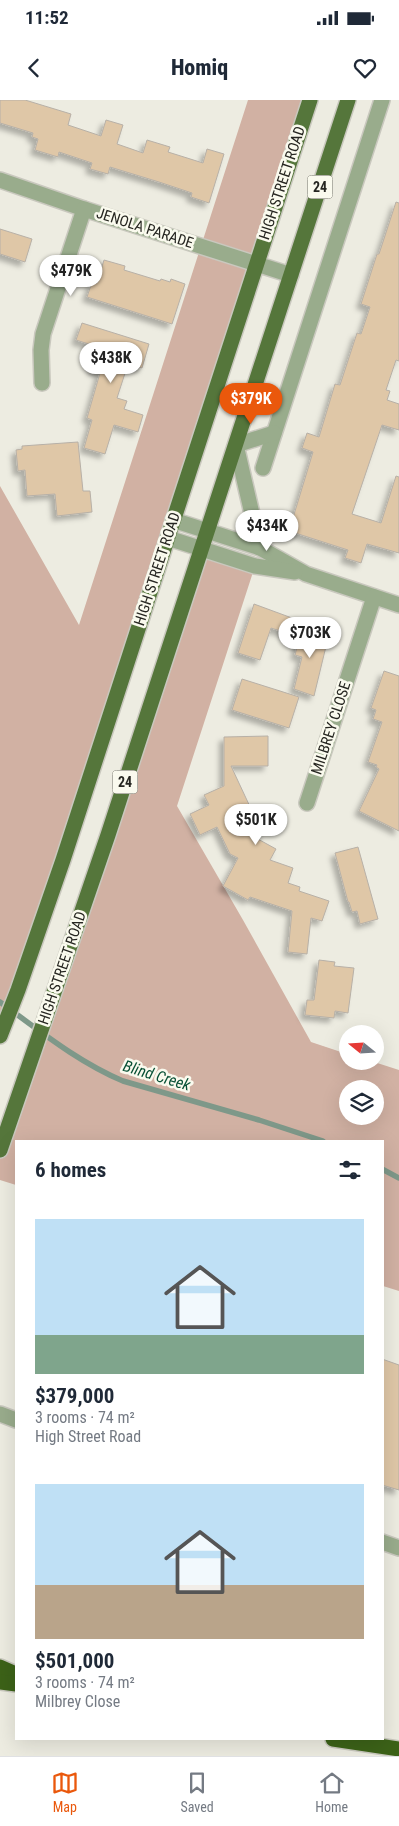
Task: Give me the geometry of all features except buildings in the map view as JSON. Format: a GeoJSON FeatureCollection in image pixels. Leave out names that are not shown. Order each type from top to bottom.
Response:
{"type":"FeatureCollection","features":[{"type":"Feature","properties":{"kind":"highway"},"geometry":{"type":"LineString","coordinates":[[0,1667],[15,1674]]}},
{"type":"Feature","properties":{"kind":"highway"},"geometry":{"type":"LineString","coordinates":[[0,1682],[15,1684]]}},
{"type":"Feature","properties":{"kind":"highway"},"geometry":{"type":"LineString","coordinates":[[340,1740],[399,1749]]}},
{"type":"Feature","properties":{"kind":"main road","name":"HIGH STREET ROAD"},"geometry":{"type":"LineString","coordinates":[[0,1036],[63,860],[310,100]]}},
{"type":"Feature","properties":{"kind":"main road","name":"HIGH STREET ROAD"},"geometry":{"type":"LineString","coordinates":[[0,1150],[108,836],[348,100]]}},
{"type":"Feature","properties":{"kind":"street"},"geometry":{"type":"LineString","coordinates":[[263,468],[379,102]]}},
{"type":"Feature","properties":{"kind":"street","name":"JENOLA PARADE"},"geometry":{"type":"LineString","coordinates":[[0,180],[291,275]]}},
{"type":"Feature","properties":{"kind":"street"},"geometry":{"type":"LineString","coordinates":[[42,383],[41,350],[43,334],[84,209]]}},
{"type":"Feature","properties":{"kind":"street"},"geometry":{"type":"LineString","coordinates":[[260,548],[236,445],[274,433]]}},
{"type":"Feature","properties":{"kind":"street"},"geometry":{"type":"LineString","coordinates":[[173,520],[260,548],[306,574]]}},
{"type":"Feature","properties":{"kind":"street"},"geometry":{"type":"LineString","coordinates":[[168,538],[255,566],[306,574],[399,605]]}},
{"type":"Feature","properties":{"kind":"street","name":"MILBREY CLOSE"},"geometry":{"type":"LineString","coordinates":[[307,803],[374,597]]}},
{"type":"Feature","properties":{"kind":"street"},"geometry":{"type":"LineString","coordinates":[[0,1414],[15,1420]]}},
{"type":"Feature","properties":{"kind":"street"},"geometry":{"type":"LineString","coordinates":[[384,1543],[399,1548]]}},
{"type":"Feature","properties":{"kind":"shaded area"},"geometry":{"type":"Polygon","coordinates":[[[248,100],[310,100],[0,1036],[0,486],[79,625],[248,100]]]}},
{"type":"Feature","properties":{"kind":"shaded area"},"geometry":{"type":"Polygon","coordinates":[[[202,549],[255,566],[177,806],[311,1042],[339,1051],[339,1070],[384,1070],[384,1065],[399,1070],[399,1291],[384,1286],[384,1140],[15,1140],[15,1185],[0,1180],[0,1150],[202,549]]]}},
{"type":"Feature","properties":{"kind":"waterway","name":"Blind Creek"},"geometry":{"type":"LineString","coordinates":[[0,1002],[90,1065],[123,1081],[259,1120],[320,1140]]}},
{"type":"Feature","properties":{"kind":"waterway","name":"Blind Creek"},"geometry":{"type":"LineString","coordinates":[[384,1170],[399,1178]]}}]}
